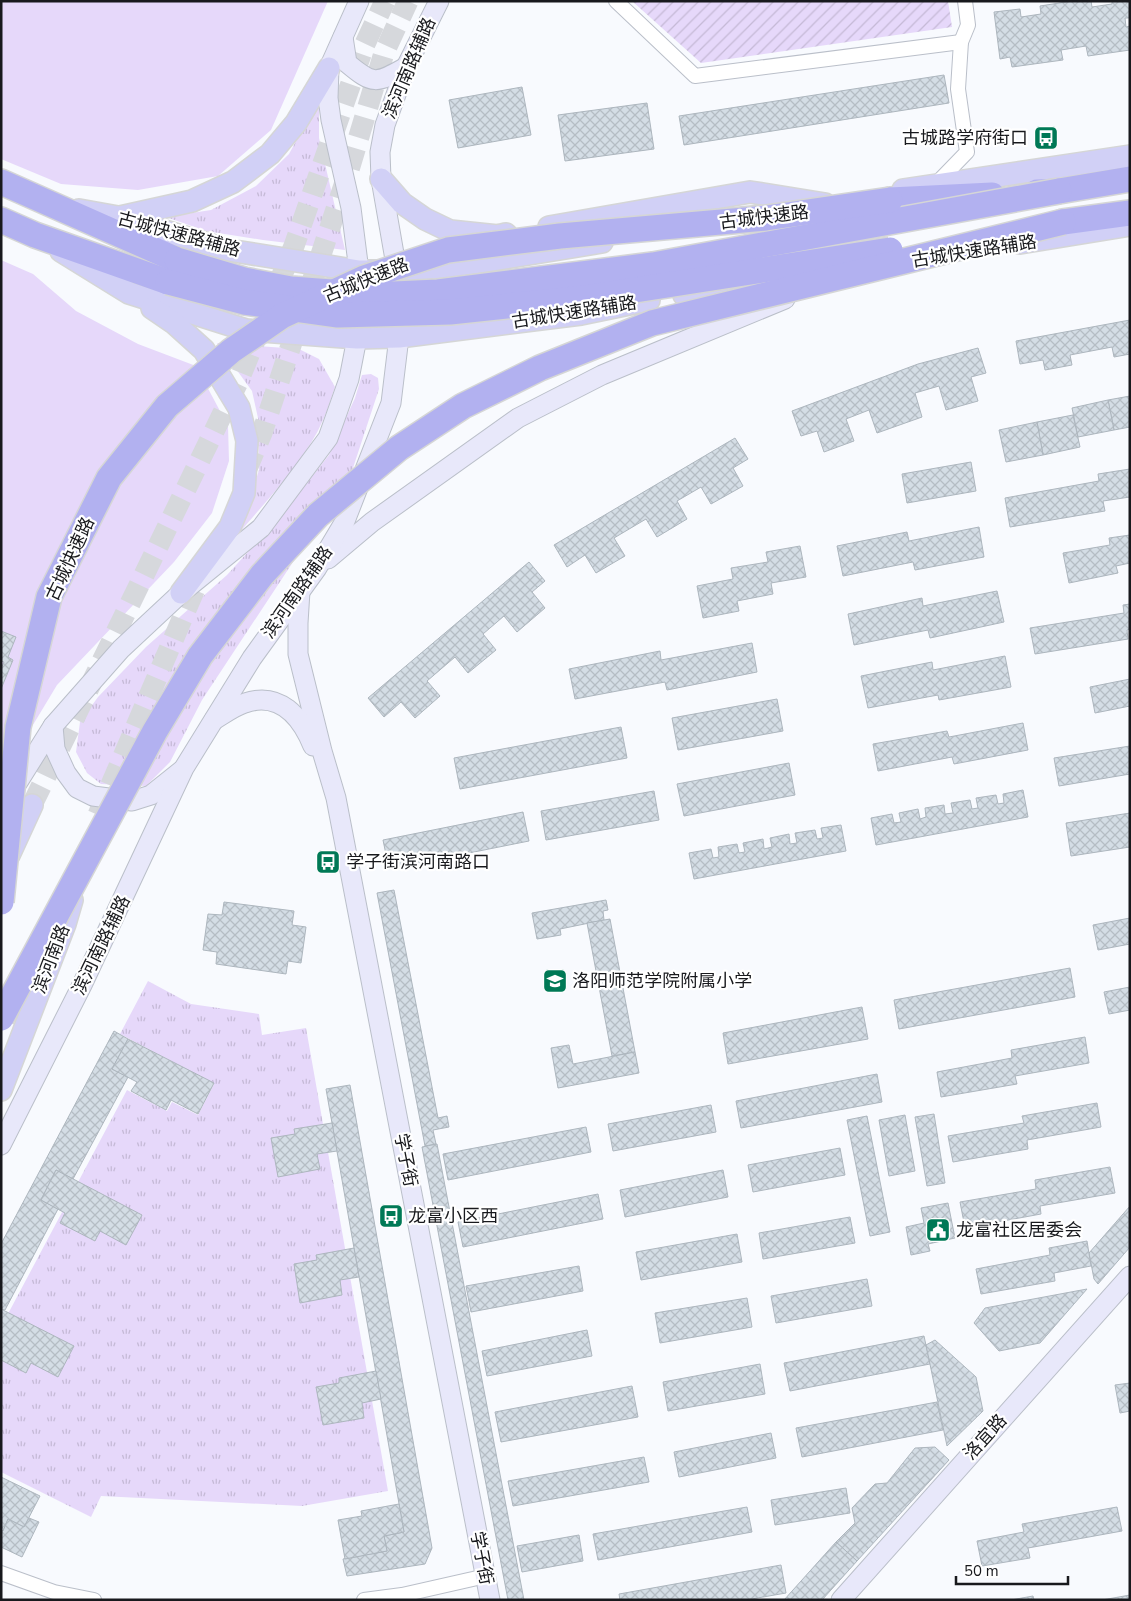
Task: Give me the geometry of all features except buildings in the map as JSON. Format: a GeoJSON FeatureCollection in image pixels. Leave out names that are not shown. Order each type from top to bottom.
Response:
{"type":"FeatureCollection","features":[{"type":"Feature","properties":{"kind":"highway","name":"古城快速路"},"geometry":{"type":"LineString","coordinates":[[1,902],[18,727],[49,598],[109,478],[167,406],[231,351],[282,316],[364,278],[448,250],[560,236],[766,218],[890,200],[1060,191],[1130,180]]}},
{"type":"Feature","properties":{"kind":"highway"},"geometry":{"type":"LineString","coordinates":[[1,182],[52,204],[173,271],[244,302],[338,315],[450,312],[584,298],[1130,213]]}},
{"type":"Feature","properties":{"kind":"highway"},"geometry":{"type":"LineString","coordinates":[[1,220],[35,235],[173,271],[244,280],[291,289],[372,295],[438,292],[653,264],[1060,191]]}},
{"type":"Feature","properties":{"kind":"highway"},"geometry":{"type":"LineString","coordinates":[[1,1018],[155,731],[200,656],[262,576],[318,515],[399,448],[472,402],[540,368],[652,323],[1063,222]]}},
{"type":"Feature","properties":{"kind":"main road"},"geometry":{"type":"LineString","coordinates":[[118,218],[192,201],[233,182],[270,154],[296,123],[329,68],[359,1]]}},
{"type":"Feature","properties":{"kind":"main road","name":"滨河南路辅路"},"geometry":{"type":"LineString","coordinates":[[1,1145],[82,985],[184,768],[252,658],[317,568],[345,521],[391,403],[399,337],[397,271],[380,179],[380,152],[385,125],[406,67],[439,1]]}},
{"type":"Feature","properties":{"kind":"main road"},"geometry":{"type":"LineString","coordinates":[[343,37],[347,63],[365,78],[383,80],[406,67]]}},
{"type":"Feature","properties":{"kind":"main road"},"geometry":{"type":"LineString","coordinates":[[1,809],[53,726],[121,649],[181,593],[261,528],[328,438],[350,379],[356,338],[359,270],[351,208],[331,120],[328,98],[329,68]]}},
{"type":"Feature","properties":{"kind":"main road","name":"古城快速路辅路"},"geometry":{"type":"LineString","coordinates":[[52,204],[118,218],[228,250],[359,270],[397,271],[455,266],[562,250],[935,185],[1130,156]]}},
{"type":"Feature","properties":{"kind":"main road"},"geometry":{"type":"LineString","coordinates":[[380,179],[402,203],[425,219],[450,231],[498,236],[750,192],[825,204]]}},
{"type":"Feature","properties":{"kind":"main road","name":"古城快速路辅路"},"geometry":{"type":"LineString","coordinates":[[35,235],[129,293],[246,330],[356,338],[399,337],[581,314],[634,302],[850,271],[1130,225]]}},
{"type":"Feature","properties":{"kind":"main road"},"geometry":{"type":"LineString","coordinates":[[317,568],[372,522],[518,418],[602,375],[718,328],[850,271]]}},
{"type":"Feature","properties":{"kind":"main road"},"geometry":{"type":"LineString","coordinates":[[129,293],[174,323],[204,350],[239,408],[247,441],[244,493],[230,527],[181,593]]}},
{"type":"Feature","properties":{"kind":"main road"},"geometry":{"type":"LineString","coordinates":[[300,591],[298,654],[318,751]]}},
{"type":"Feature","properties":{"kind":"main road"},"geometry":{"type":"LineString","coordinates":[[213,720],[245,703],[266,700],[288,708],[306,730],[318,751]]}},
{"type":"Feature","properties":{"kind":"main road"},"geometry":{"type":"LineString","coordinates":[[53,726],[55,749],[66,774],[77,788],[94,796],[132,801],[151,796],[184,768]]}},
{"type":"Feature","properties":{"kind":"main road","name":"学子街"},"geometry":{"type":"LineString","coordinates":[[318,751],[330,800],[483,1576],[490,1600]]}},
{"type":"Feature","properties":{"kind":"main road"},"geometry":{"type":"LineString","coordinates":[[1,872],[32,805]]}},
{"type":"Feature","properties":{"kind":"main road","name":"滨河南路"},"geometry":{"type":"LineString","coordinates":[[1,1090],[65,924],[94,825]]}},
{"type":"Feature","properties":{"kind":"main road","name":"洛宜路"},"geometry":{"type":"LineString","coordinates":[[841,1600],[1130,1276]]}},
{"type":"Feature","properties":{"kind":"main road","name":"洛宜路"},"geometry":{"type":"LineString","coordinates":[[857,1600],[1130,1294]]}},
{"type":"Feature","properties":{"kind":"main road","name":"学子街"},"geometry":{"type":"LineString","coordinates":[[483,1576],[484,1600]]}},
{"type":"Feature","properties":{"kind":"street"},"geometry":{"type":"LineString","coordinates":[[616,1],[695,76],[961,42]]}},
{"type":"Feature","properties":{"kind":"street"},"geometry":{"type":"LineString","coordinates":[[935,185],[967,152],[958,89],[961,42],[968,25],[965,1]]}},
{"type":"Feature","properties":{"kind":"street"},"geometry":{"type":"LineString","coordinates":[[1,1573],[54,1592],[94,1600]]}},
{"type":"Feature","properties":{"kind":"street"},"geometry":{"type":"LineString","coordinates":[[364,1600],[402,1595],[483,1576]]}},
{"type":"Feature","properties":{"kind":"green space"},"geometry":{"type":"Polygon","coordinates":[[[1,1],[328,1],[271,130],[218,176],[138,190],[61,184],[1,159],[1,1]]]}},
{"type":"Feature","properties":{"kind":"green space"},"geometry":{"type":"Polygon","coordinates":[[[632,1],[948,1],[952,27],[701,63],[632,1]]]}},
{"type":"Feature","properties":{"kind":"green space"},"geometry":{"type":"Polygon","coordinates":[[[319,99],[319,138],[345,250],[206,231],[166,217],[211,210],[256,186],[289,154],[319,99]]]}},
{"type":"Feature","properties":{"kind":"green space"},"geometry":{"type":"Polygon","coordinates":[[[1,260],[33,274],[76,311],[138,344],[196,366],[228,426],[229,461],[212,513],[174,562],[57,685],[1,778],[1,260]]]}},
{"type":"Feature","properties":{"kind":"green space"},"geometry":{"type":"Polygon","coordinates":[[[217,343],[299,349],[319,359],[335,387],[323,420],[305,452],[282,483],[232,541],[245,514],[259,470],[258,418],[252,391],[217,343]]]}},
{"type":"Feature","properties":{"kind":"green space"},"geometry":{"type":"Polygon","coordinates":[[[371,374],[378,378],[379,389],[351,474],[202,700],[170,762],[146,786],[101,784],[87,773],[76,752],[80,722],[98,697],[146,647],[227,575],[286,510],[329,455],[355,398],[362,375],[371,374]]]}},
{"type":"Feature","properties":{"kind":"green space"},"geometry":{"type":"Polygon","coordinates":[[[148,981],[191,1004],[259,1014],[262,1035],[306,1028],[388,1491],[302,1506],[101,1496],[91,1517],[1,1472],[1,1327],[127,1090],[167,1111],[172,1102],[198,1115],[214,1084],[120,1034],[148,981]]]}},
{"type":"Feature","properties":{"kind":"tunnel"},"geometry":{"type":"LineString","coordinates":[[32,805],[238,382],[294,246],[364,46],[385,1]]}},
{"type":"Feature","properties":{"kind":"tunnel"},"geometry":{"type":"LineString","coordinates":[[246,471],[262,433],[348,173],[384,53],[408,1]]}},
{"type":"Feature","properties":{"kind":"tunnel"},"geometry":{"type":"LineString","coordinates":[[98,815],[203,570]]}},
{"type":"Feature","properties":{"kind":"place","name":"古城路学府街口"},"geometry":{"type":"Point","coordinates":[1046,138]}},
{"type":"Feature","properties":{"kind":"place","name":"学子街滨河南路口"},"geometry":{"type":"Point","coordinates":[328,862]}},
{"type":"Feature","properties":{"kind":"place","name":"洛阳师范学院附属小学"},"geometry":{"type":"Point","coordinates":[555,981]}},
{"type":"Feature","properties":{"kind":"place","name":"龙富小区西"},"geometry":{"type":"Point","coordinates":[391,1216]}},
{"type":"Feature","properties":{"kind":"place","name":"龙富社区居委会"},"geometry":{"type":"Point","coordinates":[938,1230]}}]}
